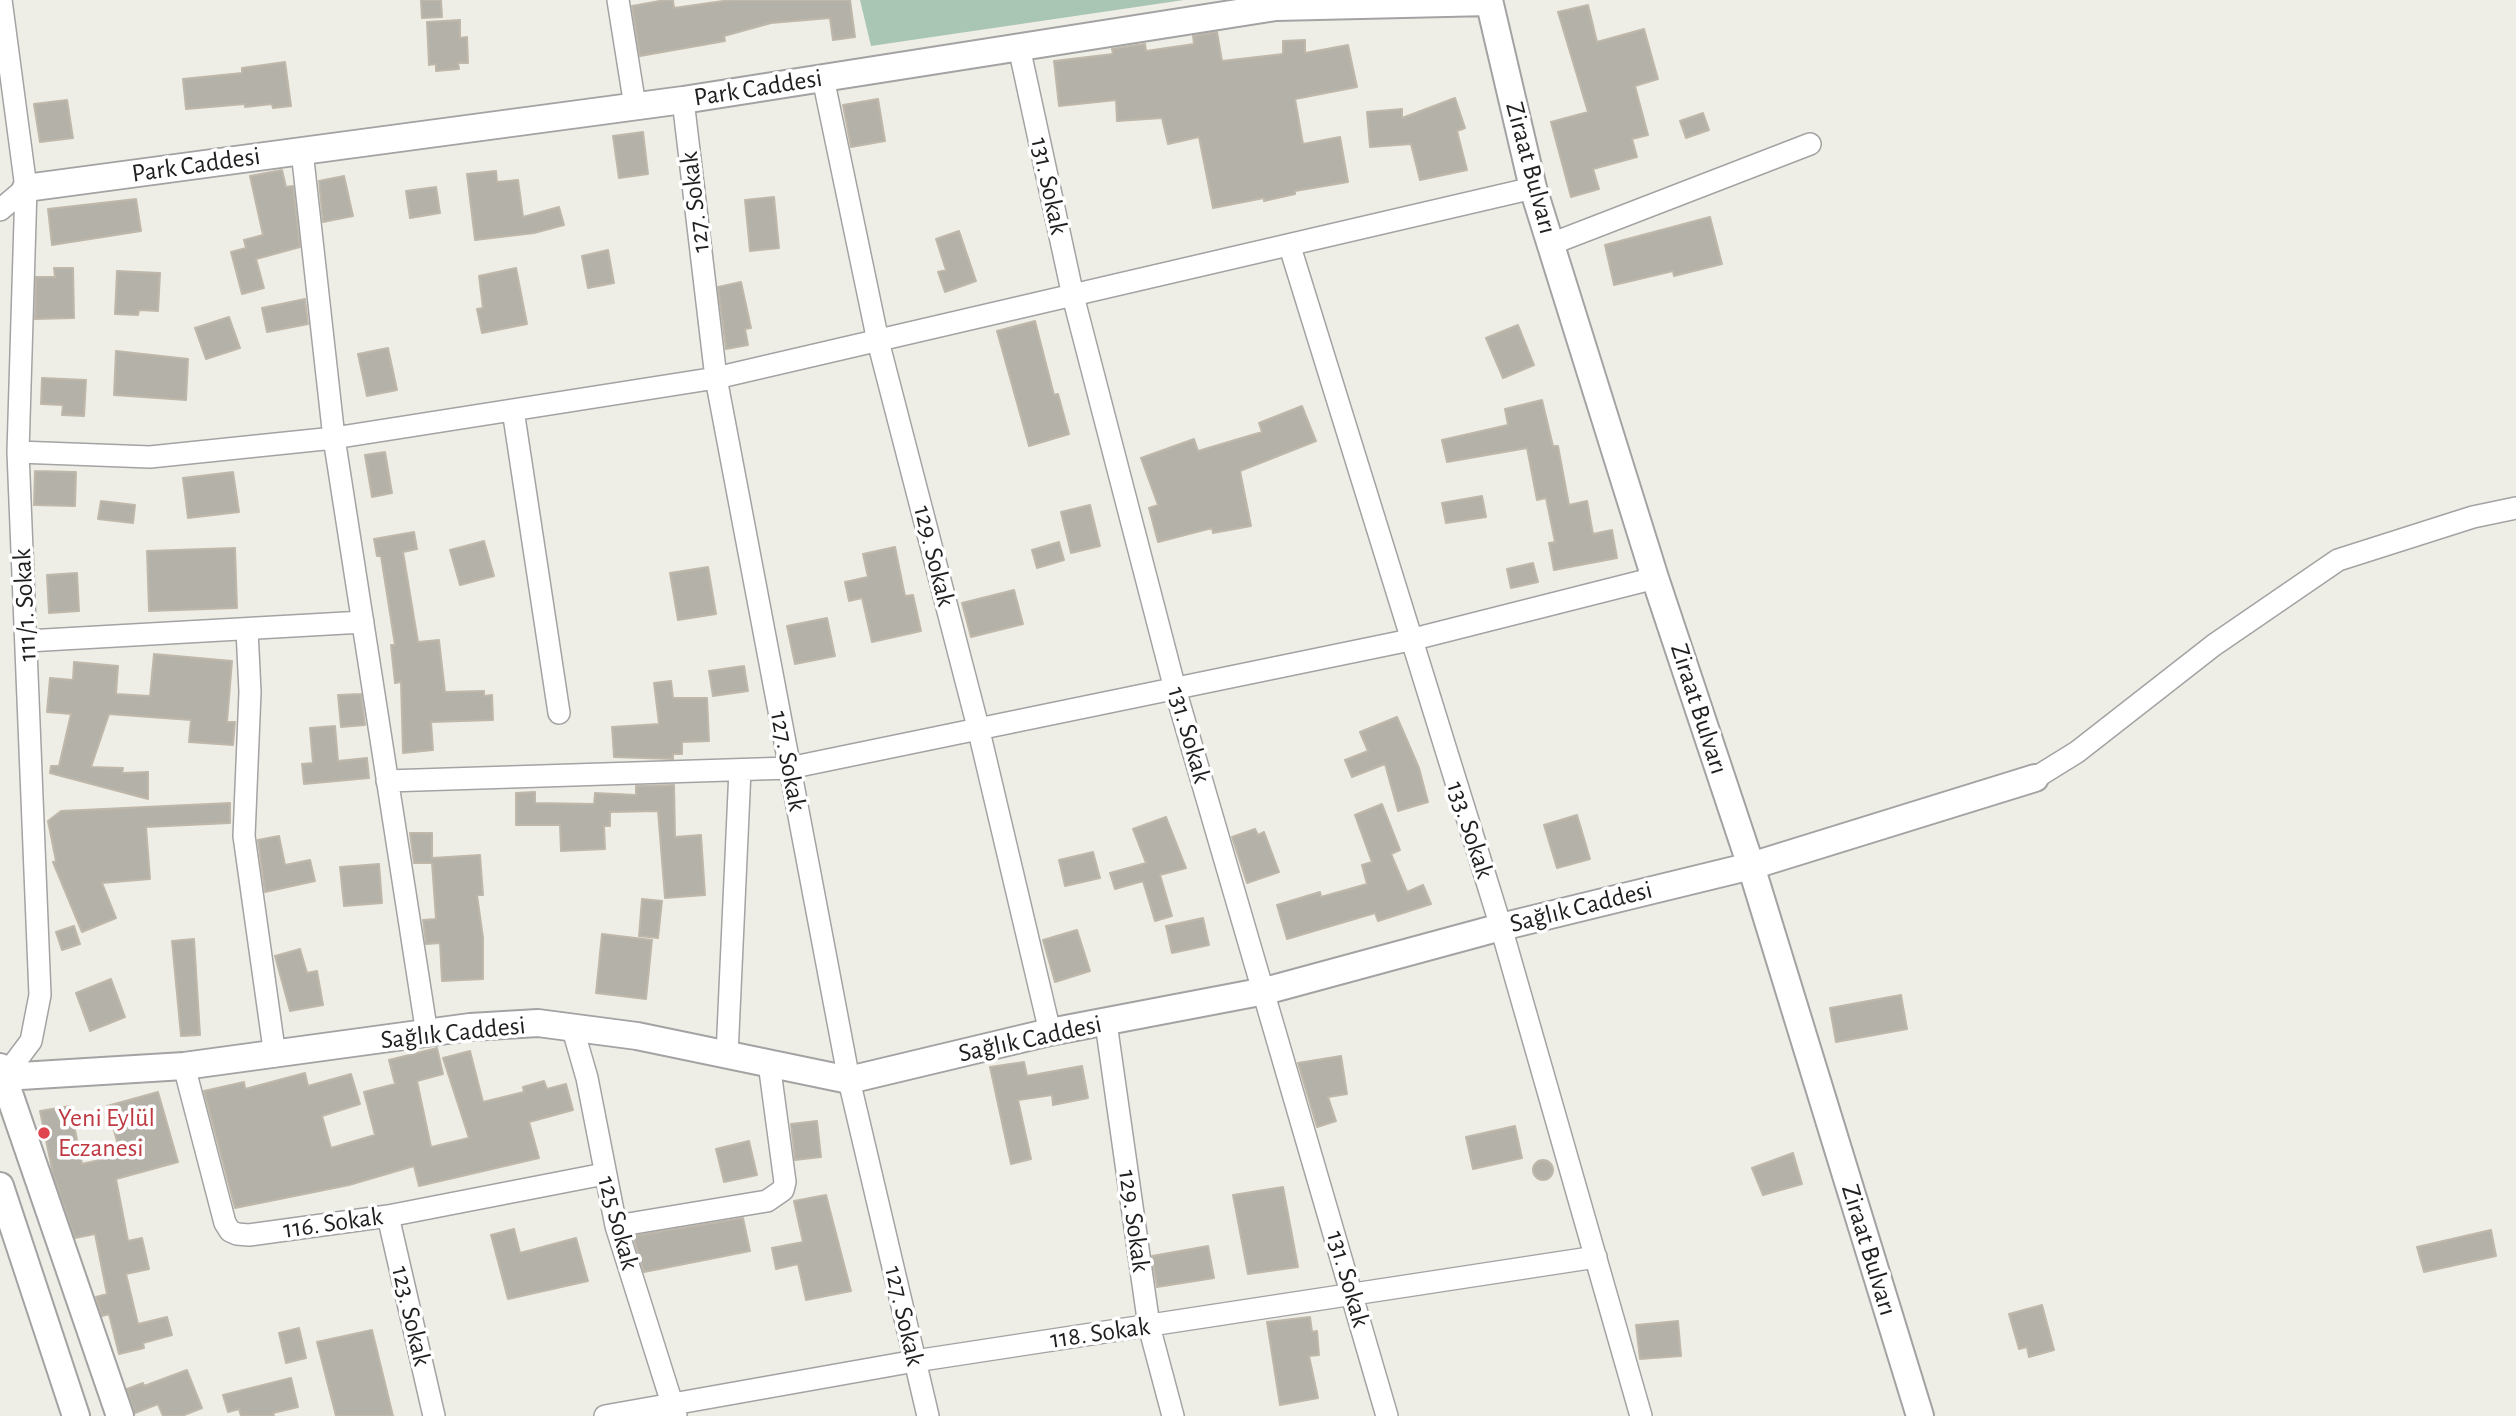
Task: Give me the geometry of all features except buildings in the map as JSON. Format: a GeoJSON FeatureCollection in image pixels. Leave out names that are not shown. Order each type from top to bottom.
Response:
{"type":"FeatureCollection","features":[{"type":"Feature","properties":{"kind":"street","name":"111/1. Sokak"},"geometry":{"type":"LineString","coordinates":[[1,0],[26,188],[18,452],[40,995],[31,1041],[1,1074]]}},
{"type":"Feature","properties":{"kind":"street"},"geometry":{"type":"LineString","coordinates":[[618,0],[635,106]]}},
{"type":"Feature","properties":{"kind":"street","name":"Park Caddesi"},"geometry":{"type":"LineString","coordinates":[[26,188],[683,100],[1276,7],[1489,1]]}},
{"type":"Feature","properties":{"kind":"street","name":"Ziraat Bulvarı"},"geometry":{"type":"LineString","coordinates":[[1489,1],[1533,188],[1656,578],[1751,866],[1920,1416]]}},
{"type":"Feature","properties":{"kind":"street","name":"131. Sokak"},"geometry":{"type":"LineString","coordinates":[[1019,47],[1073,296],[1175,689],[1387,1416]]}},
{"type":"Feature","properties":{"kind":"street","name":"129. Sokak"},"geometry":{"type":"LineString","coordinates":[[823,78],[878,341],[978,727],[1050,1032]]}},
{"type":"Feature","properties":{"kind":"street","name":"127. Sokak"},"geometry":{"type":"LineString","coordinates":[[683,100],[716,378],[849,1080],[928,1416]]}},
{"type":"Feature","properties":{"kind":"street"},"geometry":{"type":"LineString","coordinates":[[1551,244],[1810,144]]}},
{"type":"Feature","properties":{"kind":"street"},"geometry":{"type":"LineString","coordinates":[[302,151],[334,438],[427,1034]]}},
{"type":"Feature","properties":{"kind":"street"},"geometry":{"type":"LineString","coordinates":[[0,210],[26,188]]}},
{"type":"Feature","properties":{"kind":"street"},"geometry":{"type":"LineString","coordinates":[[18,452],[150,457],[334,438],[716,378],[1290,247],[1533,188]]}},
{"type":"Feature","properties":{"kind":"street","name":"133. Sokak"},"geometry":{"type":"LineString","coordinates":[[1290,247],[1501,927],[1641,1416]]}},
{"type":"Feature","properties":{"kind":"street"},"geometry":{"type":"LineString","coordinates":[[513,410],[559,713]]}},
{"type":"Feature","properties":{"kind":"street"},"geometry":{"type":"LineString","coordinates":[[2035,778],[2077,752],[2214,645],[2338,560],[2473,517],[2516,508]]}},
{"type":"Feature","properties":{"kind":"street"},"geometry":{"type":"LineString","coordinates":[[387,780],[789,768],[1410,640],[1656,578]]}},
{"type":"Feature","properties":{"kind":"street"},"geometry":{"type":"LineString","coordinates":[[27,641],[363,622]]}},
{"type":"Feature","properties":{"kind":"street"},"geometry":{"type":"LineString","coordinates":[[247,630],[250,692],[244,836],[275,1056]]}},
{"type":"Feature","properties":{"kind":"street"},"geometry":{"type":"LineString","coordinates":[[727,1055],[740,770]]}},
{"type":"Feature","properties":{"kind":"street","name":"Sağlık Caddesi"},"geometry":{"type":"LineString","coordinates":[[1,1074],[184,1066],[505,1024],[572,1026],[849,1080],[1050,1032],[1265,992],[1501,927],[1751,866],[2035,778]]}},
{"type":"Feature","properties":{"kind":"street","name":"129. Sokak"},"geometry":{"type":"LineString","coordinates":[[1106,1023],[1149,1326],[1173,1416]]}},
{"type":"Feature","properties":{"kind":"street","name":"125 Sokak"},"geometry":{"type":"LineString","coordinates":[[572,1026],[587,1078],[616,1226],[673,1409]]}},
{"type":"Feature","properties":{"kind":"street"},"geometry":{"type":"LineString","coordinates":[[616,1226],[767,1201],[783,1190],[786,1182],[769,1063]]}},
{"type":"Feature","properties":{"kind":"street","name":"116. Sokak"},"geometry":{"type":"LineString","coordinates":[[184,1066],[230,1231],[249,1235],[387,1216],[604,1174]]}},
{"type":"Feature","properties":{"kind":"street"},"geometry":{"type":"LineString","coordinates":[[1,1074],[120,1416]]}},
{"type":"Feature","properties":{"kind":"street"},"geometry":{"type":"LineString","coordinates":[[0,1186],[76,1416]]}},
{"type":"Feature","properties":{"kind":"street","name":"123. Sokak"},"geometry":{"type":"LineString","coordinates":[[387,1216],[434,1416]]}},
{"type":"Feature","properties":{"kind":"street","name":"118. Sokak"},"geometry":{"type":"LineString","coordinates":[[605,1416],[673,1409],[915,1361],[1596,1257]]}},
{"type":"Feature","properties":{"kind":"green space"},"geometry":{"type":"Polygon","coordinates":[[[860,0],[1184,0],[871,46],[860,0]]]}},
{"type":"Feature","properties":{"kind":"place","name":"Yeni Eylül Eczanesi"},"geometry":{"type":"Point","coordinates":[44,1133]}}]}
